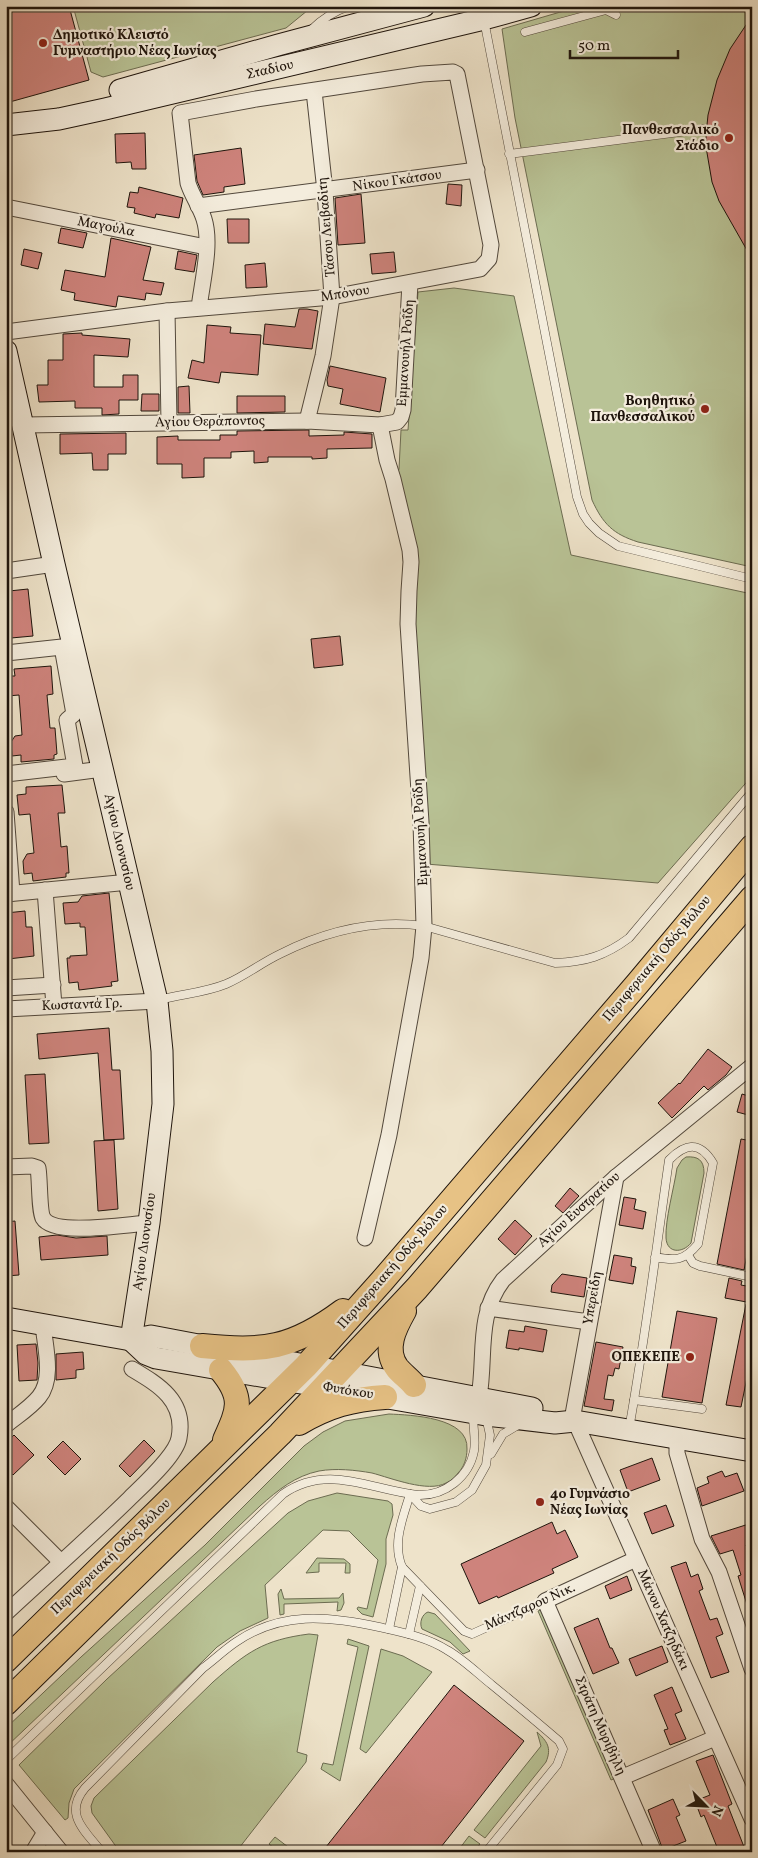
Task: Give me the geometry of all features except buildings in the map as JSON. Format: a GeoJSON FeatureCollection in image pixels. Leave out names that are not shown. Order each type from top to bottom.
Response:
{"type":"FeatureCollection","features":[{"type":"Feature","properties":{"kind":"main road","name":"Σταδίου"},"geometry":{"type":"LineString","coordinates":[[6,117],[95,97],[424,6]]}},
{"type":"Feature","properties":{"kind":"main road","name":"Σταδίου"},"geometry":{"type":"LineString","coordinates":[[6,125],[59,119],[532,6]]}},
{"type":"Feature","properties":{"kind":"main road","name":"Αγίου Διονυσίου"},"geometry":{"type":"LineString","coordinates":[[6,351],[157,1001],[162,1051],[163,1104],[149,1223],[131,1340]]}},
{"type":"Feature","properties":{"kind":"main road","name":"Περιφερειακή Οδός Βόλου"},"geometry":{"type":"LineString","coordinates":[[6,1660],[298,1374],[382,1281],[752,847]]}},
{"type":"Feature","properties":{"kind":"main road"},"geometry":{"type":"LineString","coordinates":[[6,1703],[280,1434],[332,1380],[417,1288],[752,898]]}},
{"type":"Feature","properties":{"kind":"main road"},"geometry":{"type":"LineString","coordinates":[[202,1346],[232,1349],[261,1348],[295,1340],[320,1328],[382,1281]]}},
{"type":"Feature","properties":{"kind":"main road"},"geometry":{"type":"LineString","coordinates":[[414,1385],[397,1367],[391,1348],[395,1328],[417,1288]]}},
{"type":"Feature","properties":{"kind":"main road","name":"Φυτόκου"},"geometry":{"type":"LineString","coordinates":[[6,1318],[131,1340],[151,1336],[202,1346],[298,1374],[332,1380],[414,1385],[479,1409],[528,1421],[555,1423],[573,1421],[752,1451]]}},
{"type":"Feature","properties":{"kind":"main road","name":"Φυτόκου"},"geometry":{"type":"LineString","coordinates":[[131,1340],[146,1354],[151,1356],[221,1370],[298,1374]]}},
{"type":"Feature","properties":{"kind":"main road"},"geometry":{"type":"LineString","coordinates":[[219,1452],[236,1414],[238,1404],[235,1390],[221,1370]]}},
{"type":"Feature","properties":{"kind":"main road","name":"Φυτόκου"},"geometry":{"type":"LineString","coordinates":[[332,1380],[385,1397],[479,1409],[556,1413],[573,1421]]}},
{"type":"Feature","properties":{"kind":"main road"},"geometry":{"type":"LineString","coordinates":[[280,1434],[317,1413],[341,1403],[362,1398],[385,1397]]}},
{"type":"Feature","properties":{"kind":"street","name":"Μπόνου"},"geometry":{"type":"LineString","coordinates":[[6,332],[167,311],[332,297],[473,272],[480,269],[488,261],[492,245],[457,74],[453,72],[422,74],[314,92]]}},
{"type":"Feature","properties":{"kind":"street"},"geometry":{"type":"LineString","coordinates":[[199,308],[206,247],[204,220],[188,183],[180,113],[256,99],[314,92]]}},
{"type":"Feature","properties":{"kind":"street","name":"Τάσου Λειβαδίτη"},"geometry":{"type":"LineString","coordinates":[[307,421],[326,340],[332,297],[325,191],[314,92]]}},
{"type":"Feature","properties":{"kind":"street","name":"Νίκου Γκάτσου"},"geometry":{"type":"LineString","coordinates":[[198,206],[477,170]]}},
{"type":"Feature","properties":{"kind":"street","name":"Μαγούλα"},"geometry":{"type":"LineString","coordinates":[[6,207],[206,247]]}},
{"type":"Feature","properties":{"kind":"street","name":"Εμμανουήλ Ροΐδη"},"geometry":{"type":"LineString","coordinates":[[397,422],[403,410],[410,283]]}},
{"type":"Feature","properties":{"kind":"street"},"geometry":{"type":"LineString","coordinates":[[167,311],[169,423]]}},
{"type":"Feature","properties":{"kind":"street","name":"Αγίου Θεράποντος"},"geometry":{"type":"LineString","coordinates":[[23,424],[307,421],[380,425],[397,422]]}},
{"type":"Feature","properties":{"kind":"street","name":"Εμμανουήλ Ροΐδη"},"geometry":{"type":"LineString","coordinates":[[366,1238],[389,1135],[421,958],[424,926],[421,822],[408,624],[408,591],[412,562],[380,425]]}},
{"type":"Feature","properties":{"kind":"street"},"geometry":{"type":"LineString","coordinates":[[6,571],[54,564]]}},
{"type":"Feature","properties":{"kind":"street"},"geometry":{"type":"LineString","coordinates":[[6,653],[62,648],[74,714],[67,720],[75,766],[6,774]]}},
{"type":"Feature","properties":{"kind":"street"},"geometry":{"type":"LineString","coordinates":[[6,782],[9,780],[102,769]]}},
{"type":"Feature","properties":{"kind":"street"},"geometry":{"type":"LineString","coordinates":[[6,812],[9,893],[129,882]]}},
{"type":"Feature","properties":{"kind":"street"},"geometry":{"type":"LineString","coordinates":[[45,890],[54,1006]]}},
{"type":"Feature","properties":{"kind":"street"},"geometry":{"type":"LineString","coordinates":[[6,988],[53,985]]}},
{"type":"Feature","properties":{"kind":"street","name":"Κωσταντά Γρ."},"geometry":{"type":"LineString","coordinates":[[6,1008],[157,1001]]}},
{"type":"Feature","properties":{"kind":"street","name":"Αγίου Ευστρατίου"},"geometry":{"type":"LineString","coordinates":[[479,1409],[482,1384],[483,1335],[488,1308],[497,1288],[512,1271],[616,1177],[750,1069]]}},
{"type":"Feature","properties":{"kind":"street"},"geometry":{"type":"LineString","coordinates":[[6,1167],[32,1166],[38,1168],[42,1216],[48,1223],[54,1226],[76,1229],[149,1223]]}},
{"type":"Feature","properties":{"kind":"street","name":"Υπερείδη"},"geometry":{"type":"LineString","coordinates":[[573,1421],[616,1177]]}},
{"type":"Feature","properties":{"kind":"street"},"geometry":{"type":"LineString","coordinates":[[488,1308],[589,1322]]}},
{"type":"Feature","properties":{"kind":"street"},"geometry":{"type":"LineString","coordinates":[[6,1425],[39,1397],[46,1384],[47,1368],[43,1325]]}},
{"type":"Feature","properties":{"kind":"street"},"geometry":{"type":"LineString","coordinates":[[6,1613],[141,1487],[175,1448],[179,1440],[179,1418],[175,1406],[166,1392],[132,1369]]}},
{"type":"Feature","properties":{"kind":"street","name":"Μάνου Χατζηδάκι"},"geometry":{"type":"LineString","coordinates":[[573,1421],[752,1819]]}},
{"type":"Feature","properties":{"kind":"street"},"geometry":{"type":"LineString","coordinates":[[677,1439],[677,1453],[702,1539],[719,1572],[752,1669]]}},
{"type":"Feature","properties":{"kind":"street"},"geometry":{"type":"LineString","coordinates":[[6,1506],[61,1562]]}},
{"type":"Feature","properties":{"kind":"street","name":"Μάντζαρου Νικ."},"geometry":{"type":"LineString","coordinates":[[544,1601],[636,1559]]}},
{"type":"Feature","properties":{"kind":"street","name":"Στράτη Μυριβήλη"},"geometry":{"type":"LineString","coordinates":[[544,1601],[623,1777],[654,1852]]}},
{"type":"Feature","properties":{"kind":"street"},"geometry":{"type":"LineString","coordinates":[[623,1777],[715,1738]]}},
{"type":"Feature","properties":{"kind":"street"},"geometry":{"type":"LineString","coordinates":[[6,1784],[61,1852]]}},
{"type":"Feature","properties":{"kind":"street"},"geometry":{"type":"LineString","coordinates":[[33,1852],[45,1832]]}},
{"type":"Feature","properties":{"kind":"lane"},"geometry":{"type":"LineString","coordinates":[[303,39],[320,21],[334,11],[350,6]]}},
{"type":"Feature","properties":{"kind":"lane"},"geometry":{"type":"LineString","coordinates":[[525,32],[606,10],[616,15]]}},
{"type":"Feature","properties":{"kind":"lane"},"geometry":{"type":"LineString","coordinates":[[484,19],[577,497],[583,514],[599,533],[618,546],[752,578]]}},
{"type":"Feature","properties":{"kind":"lane"},"geometry":{"type":"LineString","coordinates":[[509,154],[703,129]]}},
{"type":"Feature","properties":{"kind":"lane"},"geometry":{"type":"LineString","coordinates":[[157,1001],[221,986],[279,954],[328,933],[347,928],[382,924],[424,926],[555,963],[576,962],[600,956],[617,947],[634,932],[752,792]]}},
{"type":"Feature","properties":{"kind":"lane"},"geometry":{"type":"LineString","coordinates":[[629,1431],[669,1160],[679,1150],[687,1146],[698,1147],[708,1154],[713,1164],[698,1244],[688,1255],[681,1258],[669,1260],[655,1257]]}},
{"type":"Feature","properties":{"kind":"lane"},"geometry":{"type":"LineString","coordinates":[[688,1255],[692,1263],[700,1266],[752,1278]]}},
{"type":"Feature","properties":{"kind":"lane"},"geometry":{"type":"LineString","coordinates":[[634,1400],[702,1409]]}},
{"type":"Feature","properties":{"kind":"lane"},"geometry":{"type":"LineString","coordinates":[[479,1409],[490,1435],[486,1465]]}},
{"type":"Feature","properties":{"kind":"lane"},"geometry":{"type":"LineString","coordinates":[[6,1760],[272,1503],[294,1486],[316,1479],[332,1478],[410,1494],[424,1495],[439,1492],[453,1485],[463,1476],[470,1463],[474,1451],[479,1409]]}},
{"type":"Feature","properties":{"kind":"lane"},"geometry":{"type":"LineString","coordinates":[[410,1494],[421,1506],[427,1508],[438,1508],[456,1502],[466,1496],[472,1490],[494,1446],[503,1434],[515,1426],[528,1421]]}},
{"type":"Feature","properties":{"kind":"lane"},"geometry":{"type":"LineString","coordinates":[[389,1629],[402,1567],[398,1553],[398,1539],[410,1494]]}},
{"type":"Feature","properties":{"kind":"lane","name":"Μάντζαρου Νικ."},"geometry":{"type":"LineString","coordinates":[[402,1567],[464,1631],[472,1634],[544,1601]]}},
{"type":"Feature","properties":{"kind":"lane"},"geometry":{"type":"LineString","coordinates":[[409,1634],[420,1586]]}},
{"type":"Feature","properties":{"kind":"lane"},"geometry":{"type":"LineString","coordinates":[[102,1852],[78,1822],[75,1809],[78,1797],[85,1788],[203,1668],[224,1651],[257,1631],[294,1619],[311,1618],[347,1621],[389,1629],[409,1634],[442,1647],[458,1657],[559,1741],[562,1746],[562,1755],[554,1769],[486,1852]]}},
{"type":"Feature","properties":{"kind":"green space"},"geometry":{"type":"Polygon","coordinates":[[[73,6],[313,6],[286,28],[103,77],[91,72],[73,6]]]}},
{"type":"Feature","properties":{"kind":"green space","name":"Πανθεσσαλικό Στάδιο"},"geometry":{"type":"Polygon","coordinates":[[[581,6],[752,6],[752,567],[629,539],[615,532],[605,522],[592,500],[515,118],[502,29],[581,6]]]}},
{"type":"Feature","properties":{"kind":"green space"},"geometry":{"type":"Polygon","coordinates":[[[454,288],[514,296],[571,555],[752,594],[752,776],[658,883],[426,864],[397,475],[401,430],[408,430],[418,292],[454,288]]]}},
{"type":"Feature","properties":{"kind":"green space"},"geometry":{"type":"Polygon","coordinates":[[[686,1157],[694,1157],[700,1160],[704,1173],[691,1243],[684,1249],[676,1250],[669,1247],[667,1243],[667,1222],[677,1168],[686,1157]]]}},
{"type":"Feature","properties":{"kind":"green space"},"geometry":{"type":"Polygon","coordinates":[[[389,1414],[424,1417],[449,1424],[459,1430],[465,1438],[467,1452],[466,1459],[456,1476],[438,1486],[420,1486],[372,1473],[332,1470],[310,1473],[287,1484],[260,1506],[6,1747],[6,1728],[205,1545],[304,1446],[323,1432],[345,1421],[389,1414]]]}},
{"type":"Feature","properties":{"kind":"green space"},"geometry":{"type":"Polygon","coordinates":[[[337,1493],[388,1501],[392,1504],[393,1515],[386,1539],[386,1564],[373,1617],[362,1614],[357,1609],[358,1607],[367,1609],[378,1560],[349,1531],[323,1530],[265,1585],[268,1618],[240,1631],[217,1647],[74,1789],[69,1803],[68,1818],[65,1820],[19,1765],[107,1679],[288,1513],[308,1501],[337,1493]]]}},
{"type":"Feature","properties":{"kind":"green space"},"geometry":{"type":"Polygon","coordinates":[[[317,1558],[344,1559],[350,1564],[350,1573],[345,1573],[346,1563],[319,1563],[319,1572],[306,1573],[317,1558]]]}},
{"type":"Feature","properties":{"kind":"green space"},"geometry":{"type":"Polygon","coordinates":[[[281,1589],[284,1599],[339,1598],[343,1593],[344,1603],[341,1610],[337,1611],[338,1602],[284,1604],[284,1614],[280,1615],[278,1594],[281,1589]]]}},
{"type":"Feature","properties":{"kind":"green space"},"geometry":{"type":"Polygon","coordinates":[[[543,1609],[616,1778],[611,1780],[538,1611],[543,1609]]]}},
{"type":"Feature","properties":{"kind":"green space"},"geometry":{"type":"Polygon","coordinates":[[[428,1612],[435,1614],[470,1651],[463,1654],[450,1642],[422,1629],[422,1619],[428,1612]]]}},
{"type":"Feature","properties":{"kind":"green space"},"geometry":{"type":"Polygon","coordinates":[[[309,1634],[318,1635],[297,1752],[307,1755],[306,1762],[236,1852],[120,1852],[92,1813],[91,1806],[94,1798],[213,1682],[246,1655],[279,1640],[309,1634]]]}},
{"type":"Feature","properties":{"kind":"green space"},"geometry":{"type":"Polygon","coordinates":[[[348,1639],[369,1646],[340,1781],[321,1769],[323,1763],[333,1765],[358,1647],[347,1644],[348,1639]]]}},
{"type":"Feature","properties":{"kind":"green space"},"geometry":{"type":"Polygon","coordinates":[[[381,1649],[403,1656],[432,1672],[366,1753],[360,1749],[381,1649]]]}},
{"type":"Feature","properties":{"kind":"green space"},"geometry":{"type":"Polygon","coordinates":[[[537,1732],[548,1745],[549,1753],[546,1762],[485,1838],[474,1830],[541,1746],[537,1732]]]}},
{"type":"Feature","properties":{"kind":"green space"},"geometry":{"type":"Polygon","coordinates":[[[469,1836],[480,1844],[474,1852],[457,1852],[469,1836]]]}},
{"type":"Feature","properties":{"kind":"green space"},"geometry":{"type":"Polygon","coordinates":[[[275,1837],[292,1850],[291,1852],[279,1852],[269,1844],[275,1837]]]}},
{"type":"Feature","properties":{"kind":"place","name":"Δημοτικό Κλειστό Γυμναστήριο Νέας Ιωνίας"},"geometry":{"type":"Point","coordinates":[43,43]}},
{"type":"Feature","properties":{"kind":"place","name":"Πανθεσσαλικό Στάδιο"},"geometry":{"type":"Point","coordinates":[729,138]}},
{"type":"Feature","properties":{"kind":"place","name":"Βοηθητικό Πανθεσσαλικού"},"geometry":{"type":"Point","coordinates":[705,409]}},
{"type":"Feature","properties":{"kind":"place","name":"ΟΠΕΚΕΠΕ"},"geometry":{"type":"Point","coordinates":[690,1357]}},
{"type":"Feature","properties":{"kind":"place","name":"4ο Γυμνάσιο Νέας Ιωνίας"},"geometry":{"type":"Point","coordinates":[540,1502]}}]}
